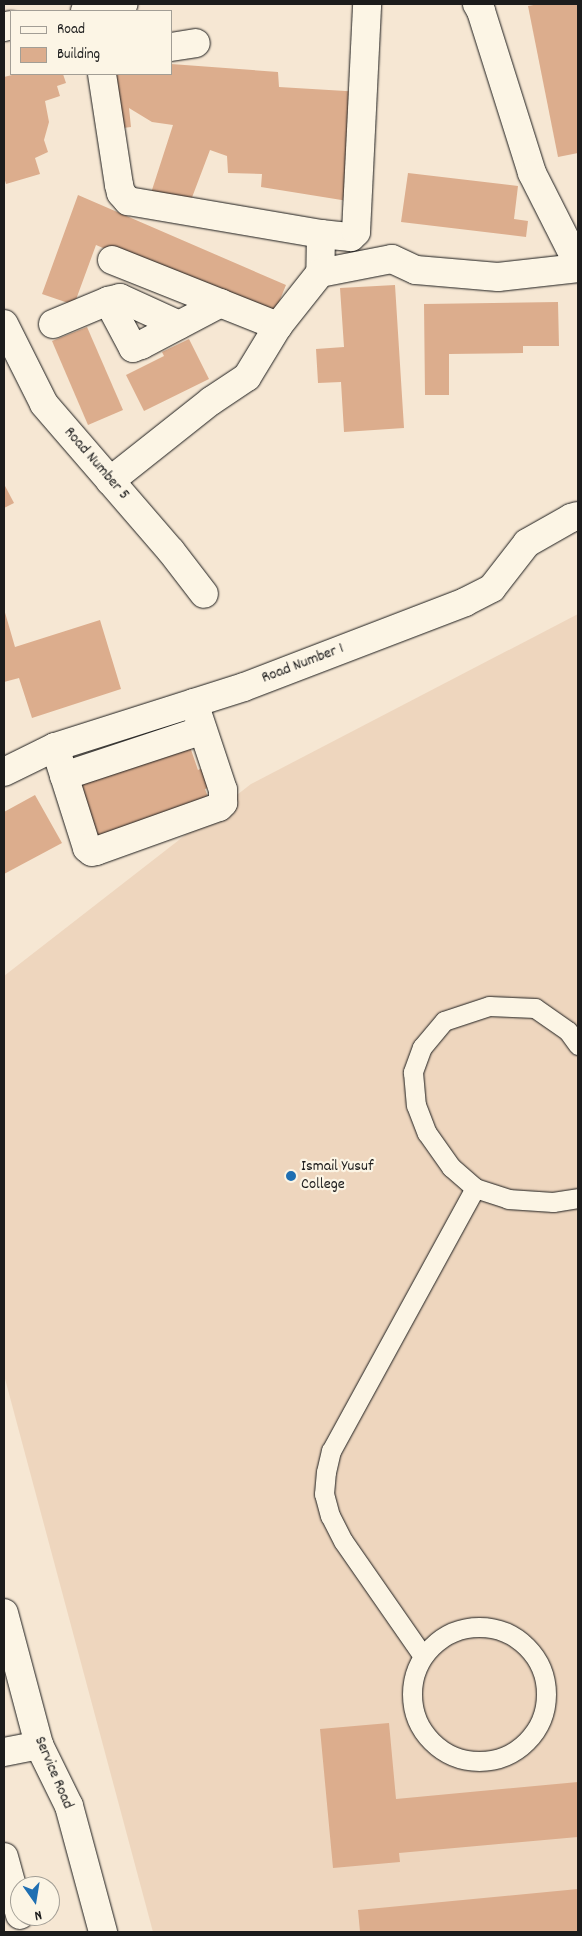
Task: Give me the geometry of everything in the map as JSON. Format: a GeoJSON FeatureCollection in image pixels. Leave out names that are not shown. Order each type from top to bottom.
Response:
{"type":"FeatureCollection","features":[{"type":"Feature","properties":{"kind":"main road"},"geometry":{"type":"LineString","coordinates":[[94,10],[122,4]]}},
{"type":"Feature","properties":{"kind":"main road"},"geometry":{"type":"LineString","coordinates":[[102,75],[119,185],[121,193],[128,201],[321,234],[350,237],[356,232],[367,4]]}},
{"type":"Feature","properties":{"kind":"main road"},"geometry":{"type":"LineString","coordinates":[[477,4],[481,11],[532,173],[578,264]]}},
{"type":"Feature","properties":{"kind":"main road"},"geometry":{"type":"LineString","coordinates":[[110,481],[211,401],[247,377],[278,326],[320,273],[321,234]]}},
{"type":"Feature","properties":{"kind":"main road"},"geometry":{"type":"LineString","coordinates":[[320,273],[392,259],[416,270],[498,276],[578,268]]}},
{"type":"Feature","properties":{"kind":"main road"},"geometry":{"type":"LineString","coordinates":[[112,260],[278,326]]}},
{"type":"Feature","properties":{"kind":"main road"},"geometry":{"type":"LineString","coordinates":[[53,324],[108,301],[120,298],[179,325]]}},
{"type":"Feature","properties":{"kind":"main road"},"geometry":{"type":"LineString","coordinates":[[108,301],[132,348],[221,303]]}},
{"type":"Feature","properties":{"kind":"main road","name":"Road Number 5"},"geometry":{"type":"LineString","coordinates":[[4,324],[44,404],[204,594]]}},
{"type":"Feature","properties":{"kind":"main road","name":"Road Number 1"},"geometry":{"type":"LineString","coordinates":[[4,772],[56,747],[244,687],[465,602],[492,588],[527,543],[571,518],[578,516]]}},
{"type":"Feature","properties":{"kind":"main road"},"geometry":{"type":"LineString","coordinates":[[56,747],[87,848],[92,852],[96,851],[219,807],[222,803],[223,790],[194,703]]}},
{"type":"Feature","properties":{"kind":"main road"},"geometry":{"type":"LineString","coordinates":[[64,776],[203,730]]}},
{"type":"Feature","properties":{"kind":"main road","name":"Service Road"},"geometry":{"type":"LineString","coordinates":[[4,1614],[39,1746],[69,1806],[103,1932]]}},
{"type":"Feature","properties":{"kind":"main road"},"geometry":{"type":"LineString","coordinates":[[4,1752],[39,1746]]}},
{"type":"Feature","properties":{"kind":"main road"},"geometry":{"type":"LineString","coordinates":[[4,1857],[10,1879]]}},
{"type":"Feature","properties":{"kind":"lane"},"geometry":{"type":"LineString","coordinates":[[578,1045],[568,1031],[535,1008],[489,1006],[444,1021],[422,1047],[413,1072],[416,1105],[432,1140],[451,1167],[475,1188],[508,1199],[553,1202],[578,1198]]}},
{"type":"Feature","properties":{"kind":"lane"},"geometry":{"type":"LineString","coordinates":[[424,1656],[343,1541],[334,1524],[324,1494],[326,1472],[332,1451],[475,1188]]}},
{"type":"Feature","properties":{"kind":"lane"},"geometry":{"type":"LineString","coordinates":[[482,1626],[504,1631],[523,1642],[538,1659],[546,1680],[547,1702],[540,1724],[527,1742],[509,1755],[495,1759],[465,1761],[445,1753],[428,1738],[416,1719],[411,1698],[414,1676],[424,1656],[439,1639],[460,1629],[467,1628],[482,1626]]}},
{"type":"Feature","properties":{"kind":"shaded area","name":"Ismail Yusuf College"},"geometry":{"type":"Polygon","coordinates":[[[578,614],[578,1932],[153,1932],[4,1375],[4,976],[251,784],[578,614]]]}},
{"type":"Feature","properties":{"kind":"building"},"geometry":{"type":"Polygon","coordinates":[[[539,4],[578,4],[578,153],[558,157],[528,6],[539,4]]]}},
{"type":"Feature","properties":{"kind":"building"},"geometry":{"type":"Polygon","coordinates":[[[172,64],[278,72],[279,87],[362,92],[354,202],[261,187],[262,174],[228,173],[227,156],[210,150],[188,208],[151,193],[173,125],[152,122],[129,108],[131,127],[115,129],[108,75],[172,75],[172,64]]]}},
{"type":"Feature","properties":{"kind":"building"},"geometry":{"type":"Polygon","coordinates":[[[12,75],[63,75],[66,83],[57,86],[60,96],[45,101],[49,122],[44,140],[48,152],[35,158],[40,174],[6,184],[4,177],[4,77],[12,75]]]}},
{"type":"Feature","properties":{"kind":"building"},"geometry":{"type":"Polygon","coordinates":[[[408,173],[518,186],[514,219],[528,221],[526,237],[401,222],[408,173]]]}},
{"type":"Feature","properties":{"kind":"building"},"geometry":{"type":"Polygon","coordinates":[[[78,195],[286,285],[272,319],[96,245],[74,305],[42,294],[78,195]]]}},
{"type":"Feature","properties":{"kind":"building"},"geometry":{"type":"Polygon","coordinates":[[[395,285],[404,428],[344,432],[341,382],[318,383],[316,349],[344,347],[340,288],[395,285]]]}},
{"type":"Feature","properties":{"kind":"building"},"geometry":{"type":"Polygon","coordinates":[[[558,302],[559,346],[523,346],[523,353],[449,354],[449,395],[425,395],[424,304],[558,302]]]}},
{"type":"Feature","properties":{"kind":"building"},"geometry":{"type":"Polygon","coordinates":[[[87,327],[123,410],[88,425],[52,341],[87,327]]]}},
{"type":"Feature","properties":{"kind":"building"},"geometry":{"type":"Polygon","coordinates":[[[189,339],[209,379],[144,411],[126,375],[164,356],[162,352],[189,339]]]}},
{"type":"Feature","properties":{"kind":"building"},"geometry":{"type":"Polygon","coordinates":[[[4,484],[14,503],[4,508],[4,484]]]}},
{"type":"Feature","properties":{"kind":"building"},"geometry":{"type":"Polygon","coordinates":[[[4,609],[15,647],[100,620],[121,689],[32,718],[19,678],[4,682],[4,609]]]}},
{"type":"Feature","properties":{"kind":"building"},"geometry":{"type":"Polygon","coordinates":[[[188,741],[198,770],[209,765],[216,785],[205,789],[210,803],[94,844],[72,781],[188,741]]]}},
{"type":"Feature","properties":{"kind":"building"},"geometry":{"type":"Polygon","coordinates":[[[35,795],[62,843],[4,874],[4,812],[35,795]]]}},
{"type":"Feature","properties":{"kind":"building"},"geometry":{"type":"Polygon","coordinates":[[[389,1723],[396,1799],[578,1782],[578,1837],[399,1853],[400,1862],[333,1868],[320,1729],[389,1723]]]}},
{"type":"Feature","properties":{"kind":"building"},"geometry":{"type":"Polygon","coordinates":[[[578,1889],[578,1932],[360,1932],[358,1910],[578,1889]]]}},
{"type":"Feature","properties":{"kind":"place","name":"Ismail Yusuf College"},"geometry":{"type":"Point","coordinates":[291,1176]}}]}
